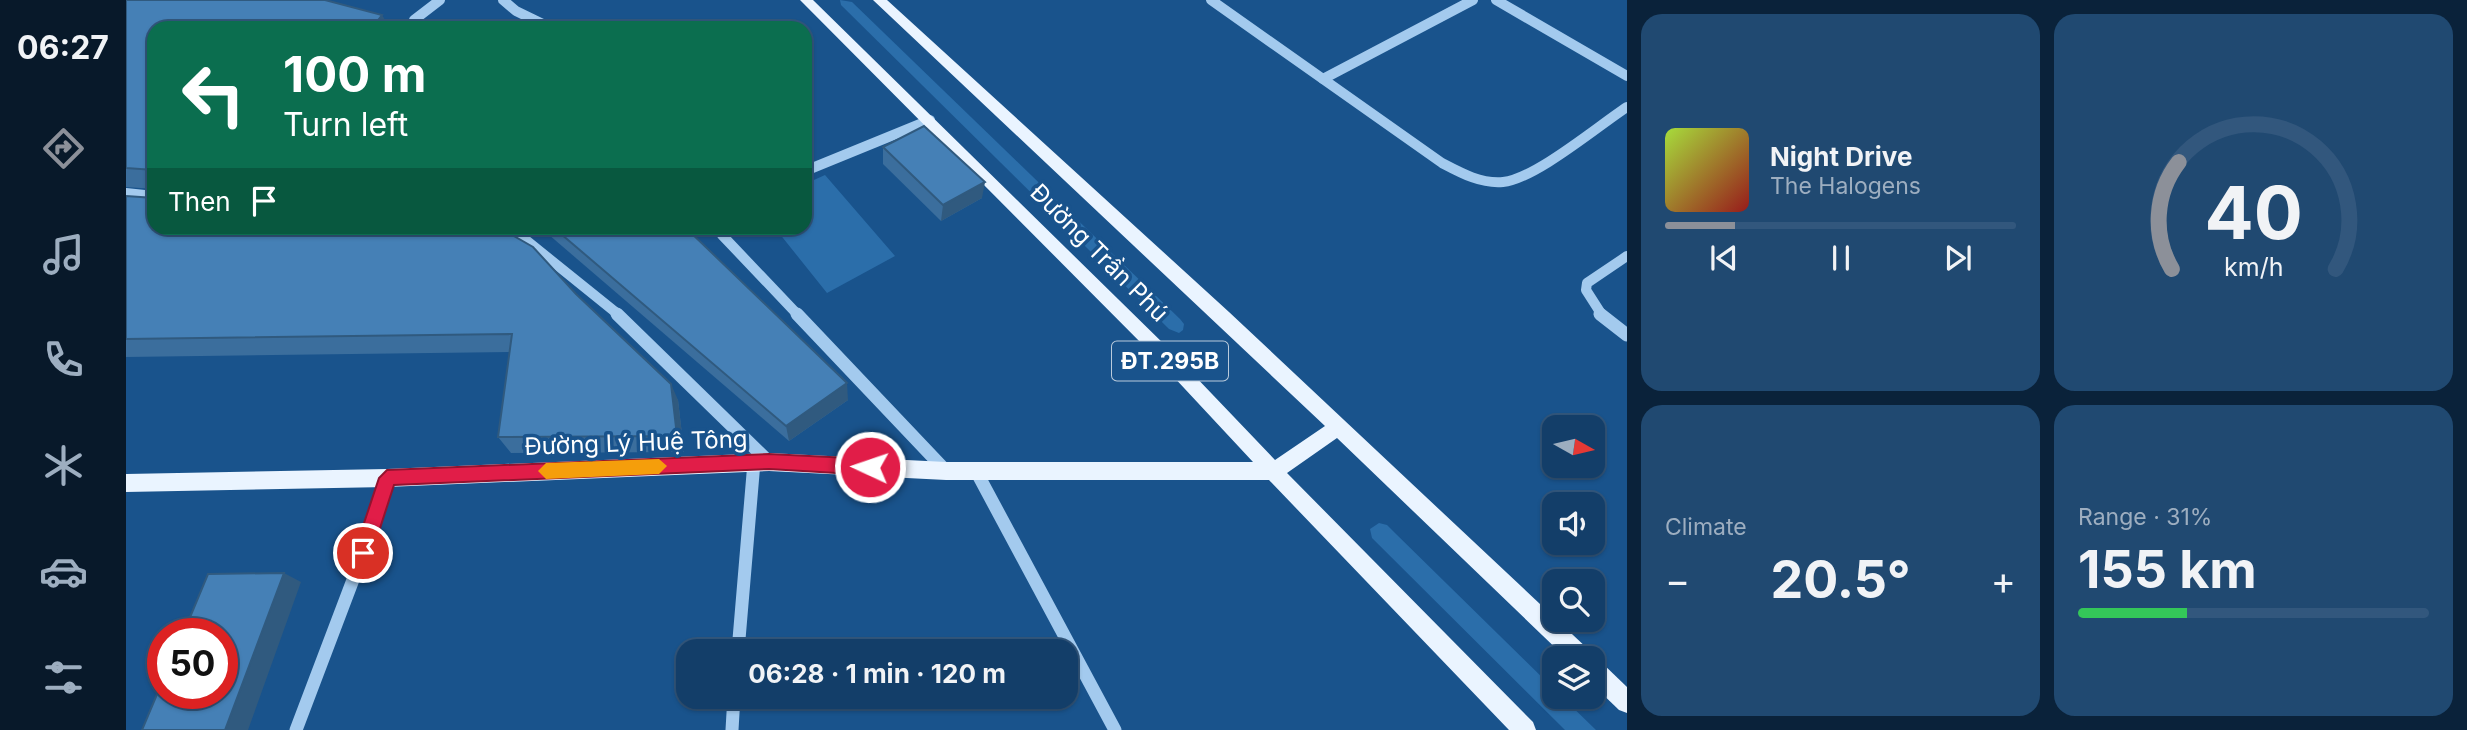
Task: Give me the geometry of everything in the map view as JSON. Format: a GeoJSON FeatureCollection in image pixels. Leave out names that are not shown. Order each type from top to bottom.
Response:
{"type":"FeatureCollection","features":[{"type":"Feature","properties":{"kind":"main road","name":"Đường Trần Phú"},"geometry":{"type":"LineString","coordinates":[[806,0],[930,120],[1525,730]]}},
{"type":"Feature","properties":{"kind":"main road","name":"Đường Trần Phú"},"geometry":{"type":"LineString","coordinates":[[879,0],[1339,426],[1568,646]]}},
{"type":"Feature","properties":{"kind":"main road"},"geometry":{"type":"LineString","coordinates":[[1274,471],[1339,426]]}},
{"type":"Feature","properties":{"kind":"main road","name":"Đường Lý Huệ Tông"},"geometry":{"type":"LineString","coordinates":[[126,483],[387,478],[762,462],[947,471],[1274,471]]}},
{"type":"Feature","properties":{"kind":"main road"},"geometry":{"type":"LineString","coordinates":[[1605,681],[1627,702]]}},
{"type":"Feature","properties":{"kind":"street"},"geometry":{"type":"LineString","coordinates":[[414,20],[440,0]]}},
{"type":"Feature","properties":{"kind":"street"},"geometry":{"type":"LineString","coordinates":[[503,0],[516,11],[537,21]]}},
{"type":"Feature","properties":{"kind":"street"},"geometry":{"type":"LineString","coordinates":[[1211,0],[1453,169],[1496,184],[1525,176],[1627,107]]}},
{"type":"Feature","properties":{"kind":"street"},"geometry":{"type":"LineString","coordinates":[[1323,79],[1473,0]]}},
{"type":"Feature","properties":{"kind":"street"},"geometry":{"type":"LineString","coordinates":[[1496,0],[1627,76]]}},
{"type":"Feature","properties":{"kind":"street"},"geometry":{"type":"LineString","coordinates":[[812,168],[930,120]]}},
{"type":"Feature","properties":{"kind":"street"},"geometry":{"type":"LineString","coordinates":[[126,193],[147,195]]}},
{"type":"Feature","properties":{"kind":"street"},"geometry":{"type":"LineString","coordinates":[[520,235],[620,316],[762,462],[740,639]]}},
{"type":"Feature","properties":{"kind":"street"},"geometry":{"type":"LineString","coordinates":[[722,235],[947,471]]}},
{"type":"Feature","properties":{"kind":"street"},"geometry":{"type":"LineString","coordinates":[[1627,256],[1587,283],[1586,290],[1599,313],[1627,335]]}},
{"type":"Feature","properties":{"kind":"street"},"geometry":{"type":"LineString","coordinates":[[976,471],[1115,730]]}},
{"type":"Feature","properties":{"kind":"street"},"geometry":{"type":"LineString","coordinates":[[296,730],[373,527],[387,478]]}},
{"type":"Feature","properties":{"kind":"street"},"geometry":{"type":"LineString","coordinates":[[732,730],[733,709]]}},
{"type":"Feature","properties":{"kind":"shaded area"},"geometry":{"type":"Polygon","coordinates":[[[840,0],[852,2],[1180,319],[1184,324],[1183,330],[1179,333],[1169,329],[841,5],[840,0]]]}},
{"type":"Feature","properties":{"kind":"shaded area"},"geometry":{"type":"Polygon","coordinates":[[[825,175],[895,256],[827,293],[781,235],[812,235],[812,181],[825,175]]]}},
{"type":"Feature","properties":{"kind":"shaded area"},"geometry":{"type":"Polygon","coordinates":[[[1379,523],[1387,525],[1542,677],[1542,707],[1372,538],[1370,529],[1379,523]]]}},
{"type":"Feature","properties":{"kind":"shaded area"},"geometry":{"type":"Polygon","coordinates":[[[1544,709],[1574,709],[1596,730],[1565,730],[1544,709]]]}},
{"type":"Feature","properties":{"kind":"building"},"geometry":{"type":"Polygon","coordinates":[[[126,0],[325,0],[382,15],[377,21],[147,21],[147,170],[126,168],[126,0]]]}},
{"type":"Feature","properties":{"kind":"building"},"geometry":{"type":"Polygon","coordinates":[[[924,126],[985,182],[943,205],[883,147],[924,126]]]}},
{"type":"Feature","properties":{"kind":"building"},"geometry":{"type":"Polygon","coordinates":[[[126,196],[147,198],[147,235],[512,235],[533,247],[576,294],[671,384],[677,436],[498,437],[512,334],[126,339],[126,196]]]}},
{"type":"Feature","properties":{"kind":"building"},"geometry":{"type":"Polygon","coordinates":[[[562,235],[693,235],[847,383],[786,426],[562,235]]]}},
{"type":"Feature","properties":{"kind":"building"},"geometry":{"type":"Polygon","coordinates":[[[284,573],[238,695],[238,618],[190,618],[208,574],[284,573]]]}},
{"type":"Feature","properties":{"kind":"building"},"geometry":{"type":"Polygon","coordinates":[[[151,709],[233,709],[225,730],[142,730],[151,709]]]}},
{"type":"Feature","properties":{"kind":"slow traffic"},"geometry":{"type":"LineString","coordinates":[[546,471],[659,466]]}},
{"type":"Feature","properties":{"kind":"route"},"geometry":{"type":"LineString","coordinates":[[363,553],[387,478],[769,461],[870,467]]}}]}
